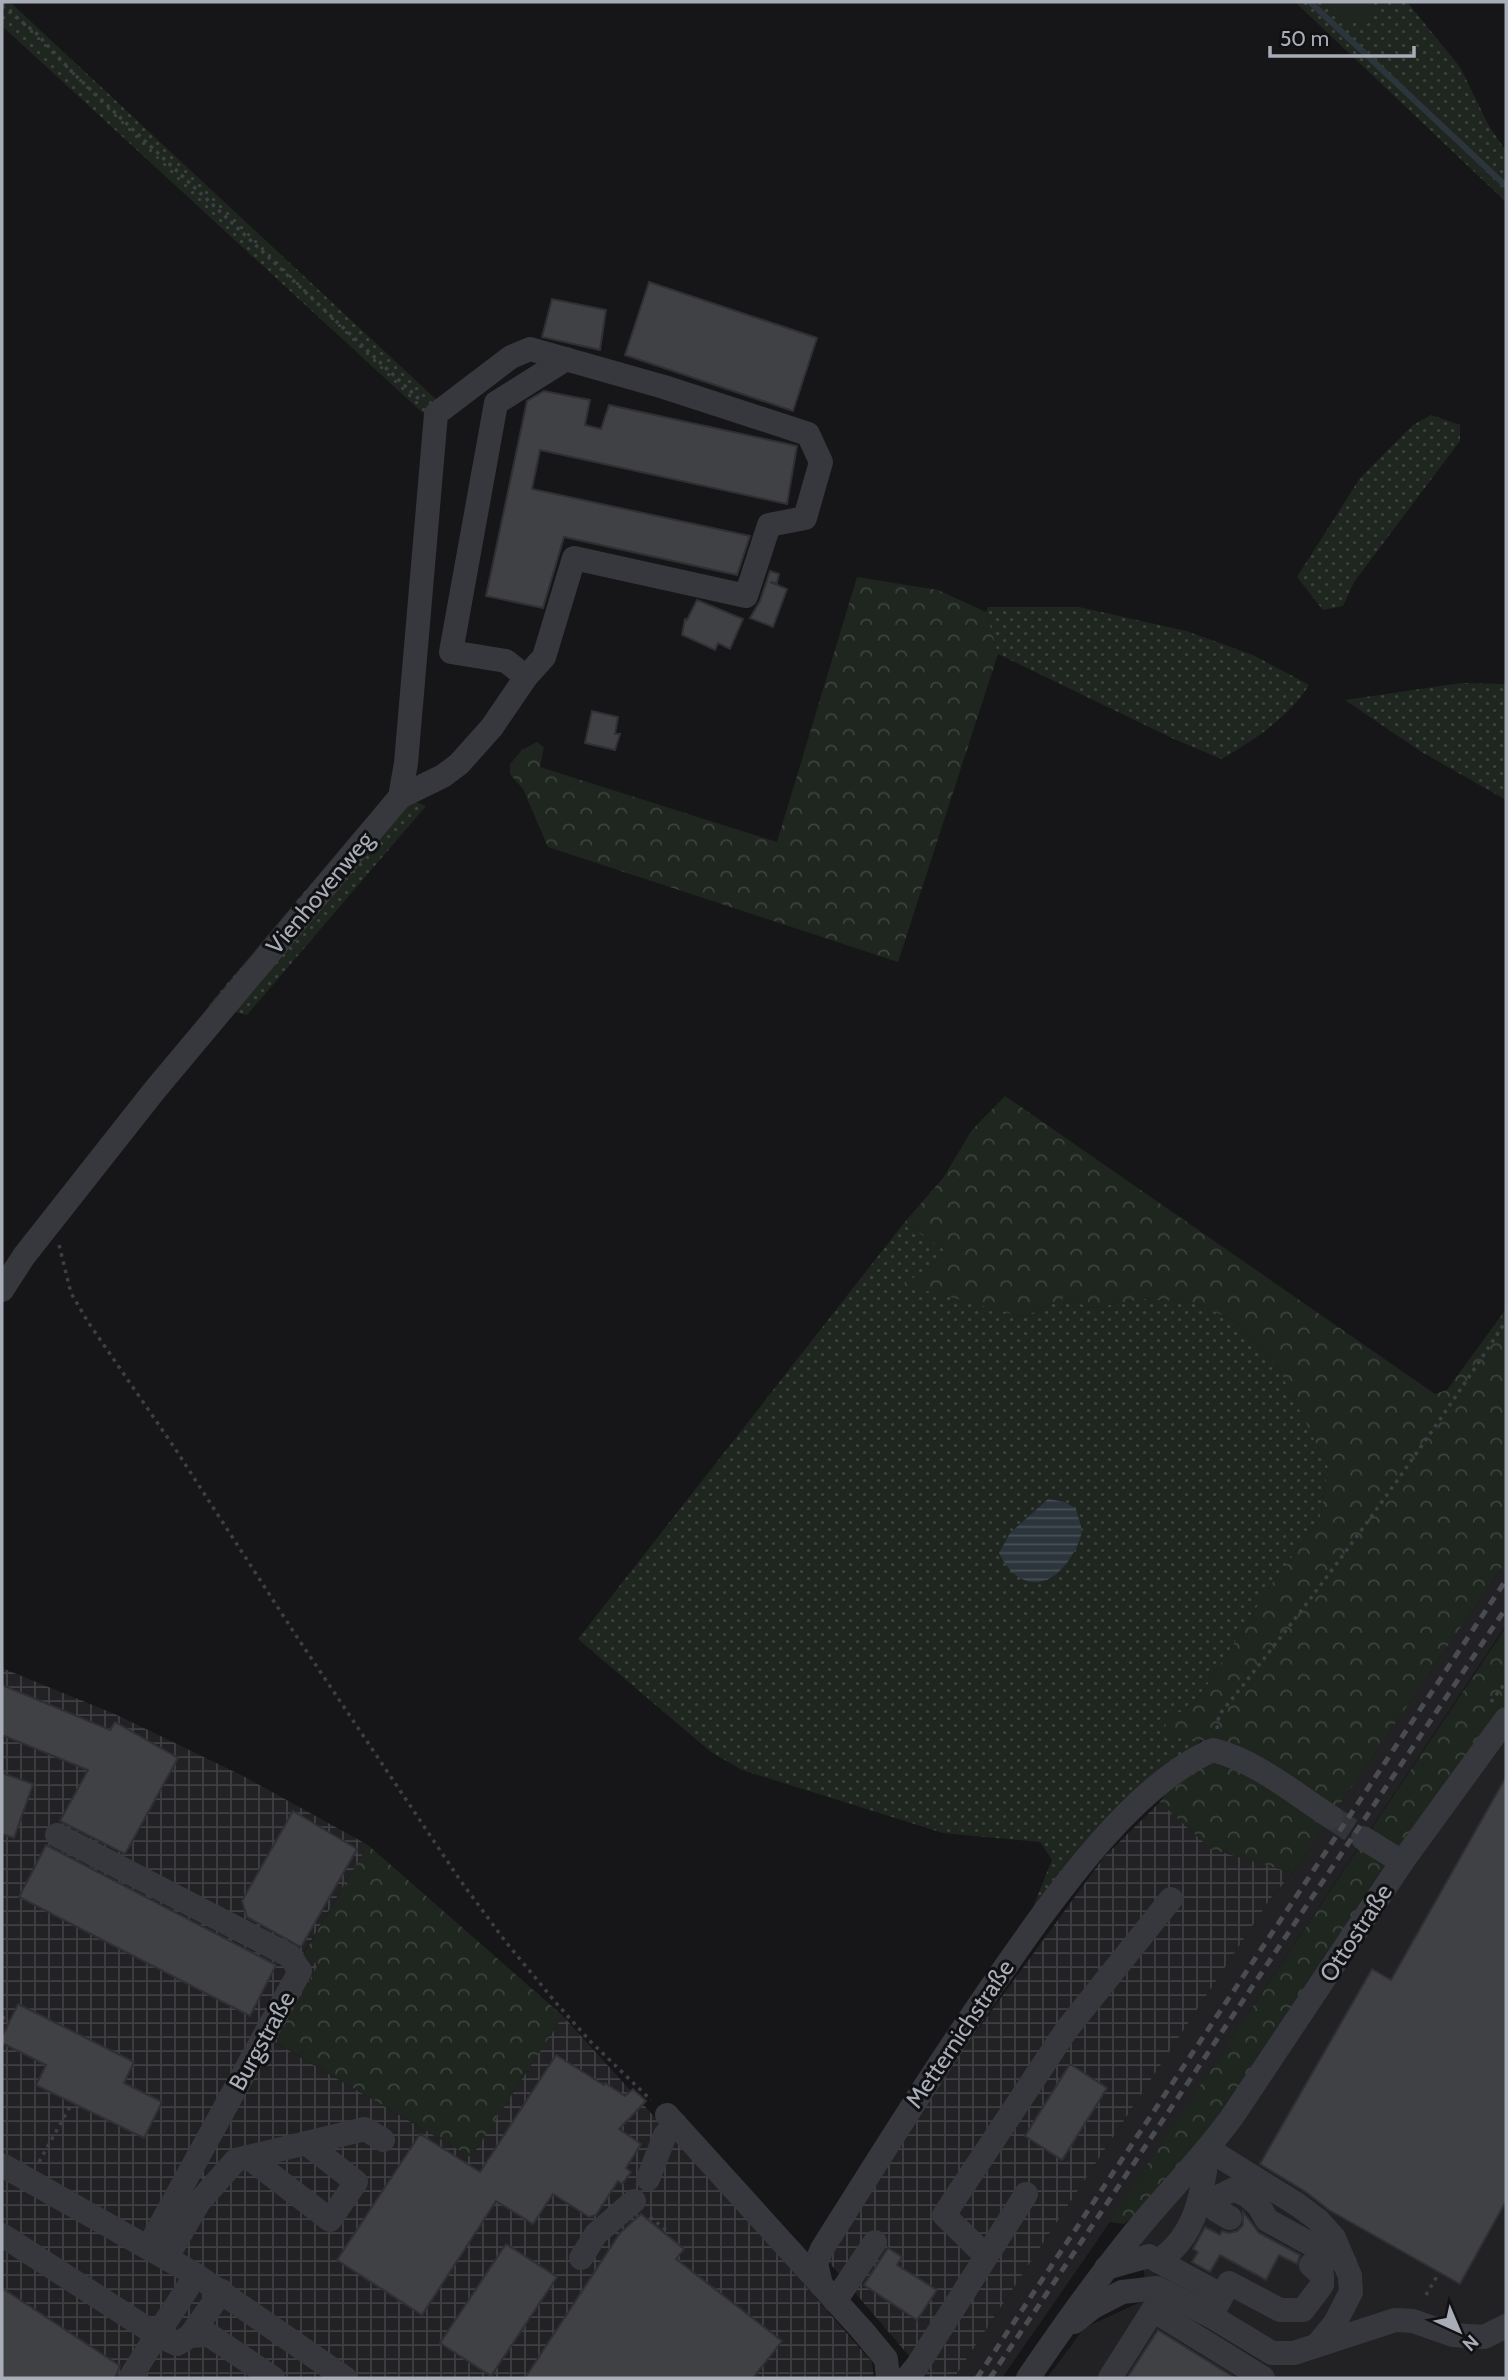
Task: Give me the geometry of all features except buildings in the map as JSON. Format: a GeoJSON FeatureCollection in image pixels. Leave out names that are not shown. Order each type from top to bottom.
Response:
{"type":"FeatureCollection","features":[{"type":"Feature","properties":{"kind":"street"},"geometry":{"type":"LineString","coordinates":[[400,797],[435,780],[463,759],[492,727],[526,677],[544,657],[574,558],[746,596],[769,525],[805,518],[821,462],[808,434],[664,387],[530,349],[511,357],[436,414]]}},
{"type":"Feature","properties":{"kind":"street"},"geometry":{"type":"LineString","coordinates":[[526,677],[506,661],[451,652],[496,403],[566,359]]}},
{"type":"Feature","properties":{"kind":"street","name":"Vienhovenweg"},"geometry":{"type":"LineString","coordinates":[[2,1290],[24,1255],[154,1091],[400,797],[406,763],[436,414]]}},
{"type":"Feature","properties":{"kind":"street","name":"Ottostraße"},"geometry":{"type":"LineString","coordinates":[[1028,2378],[1083,2297],[1135,2232],[1208,2149],[1306,2008],[1402,1862],[1506,1719]]}},
{"type":"Feature","properties":{"kind":"street"},"geometry":{"type":"LineString","coordinates":[[1213,1750],[1244,1761],[1332,1818]]}},
{"type":"Feature","properties":{"kind":"street","name":"Metternichstraße"},"geometry":{"type":"LineString","coordinates":[[828,2293],[816,2263],[822,2249],[935,2069],[1039,1918],[1100,1843],[1147,1794],[1180,1768],[1213,1750]]}},
{"type":"Feature","properties":{"kind":"street","name":"Burgstraße"},"geometry":{"type":"LineString","coordinates":[[57,1835],[290,1956],[300,1971],[158,2252]]}},
{"type":"Feature","properties":{"kind":"street"},"geometry":{"type":"LineString","coordinates":[[1363,1838],[1402,1862]]}},
{"type":"Feature","properties":{"kind":"street"},"geometry":{"type":"LineString","coordinates":[[986,2256],[944,2215],[1067,2029],[1171,1899]]}},
{"type":"Feature","properties":{"kind":"street"},"geometry":{"type":"LineString","coordinates":[[648,2179],[671,2120],[886,2359],[888,2378]]}},
{"type":"Feature","properties":{"kind":"street"},"geometry":{"type":"LineString","coordinates":[[158,2252],[236,2160],[365,2129],[383,2140]]}},
{"type":"Feature","properties":{"kind":"street"},"geometry":{"type":"LineString","coordinates":[[248,2157],[330,2220],[356,2182],[306,2143]]}},
{"type":"Feature","properties":{"kind":"street"},"geometry":{"type":"LineString","coordinates":[[1154,2271],[1189,2230],[1203,2190],[1208,2149],[1318,2220],[1334,2238],[1350,2276],[1351,2292],[1335,2323],[1317,2345]]}},
{"type":"Feature","properties":{"kind":"street"},"geometry":{"type":"LineString","coordinates":[[2,2165],[222,2291],[345,2378]]}},
{"type":"Feature","properties":{"kind":"street"},"geometry":{"type":"LineString","coordinates":[[1230,2218],[1216,2210],[1216,2201],[1222,2194],[1234,2189],[1253,2201],[1267,2220],[1345,2263]]}},
{"type":"Feature","properties":{"kind":"street"},"geometry":{"type":"LineString","coordinates":[[907,2378],[1026,2194]]}},
{"type":"Feature","properties":{"kind":"street"},"geometry":{"type":"LineString","coordinates":[[581,2258],[596,2234],[634,2201]]}},
{"type":"Feature","properties":{"kind":"street"},"geometry":{"type":"LineString","coordinates":[[1135,2232],[1131,2247],[1154,2271],[1216,2306],[1272,2353],[1294,2353],[1395,2320],[1413,2321],[1452,2335],[1484,2337],[1506,2326]]}},
{"type":"Feature","properties":{"kind":"street"},"geometry":{"type":"LineString","coordinates":[[2,2235],[157,2335],[177,2344],[191,2336],[209,2334],[273,2378]]}},
{"type":"Feature","properties":{"kind":"street"},"geometry":{"type":"LineString","coordinates":[[828,2293],[875,2242]]}},
{"type":"Feature","properties":{"kind":"street"},"geometry":{"type":"LineString","coordinates":[[1216,2306],[1229,2283],[1280,2310],[1303,2310],[1322,2285],[1322,2275],[1311,2265]]}},
{"type":"Feature","properties":{"kind":"street"},"geometry":{"type":"LineString","coordinates":[[1106,2268],[1154,2271]]}},
{"type":"Feature","properties":{"kind":"street","name":"Ottostraße"},"geometry":{"type":"LineString","coordinates":[[1057,2336],[1093,2307],[1154,2271]]}},
{"type":"Feature","properties":{"kind":"street"},"geometry":{"type":"LineString","coordinates":[[130,2378],[196,2275]]}},
{"type":"Feature","properties":{"kind":"street"},"geometry":{"type":"LineString","coordinates":[[191,2336],[222,2291]]}},
{"type":"Feature","properties":{"kind":"street"},"geometry":{"type":"LineString","coordinates":[[1110,2378],[1153,2310],[1263,2378]]}},
{"type":"Feature","properties":{"kind":"path"},"geometry":{"type":"LineString","coordinates":[[2,6],[36,33],[74,74],[436,414]]}},
{"type":"Feature","properties":{"kind":"path"},"geometry":{"type":"LineString","coordinates":[[53,1219],[71,1293],[88,1322],[453,1868],[505,1941],[557,2004],[591,2042],[671,2120]]}},
{"type":"Feature","properties":{"kind":"path"},"geometry":{"type":"LineString","coordinates":[[1213,1750],[1220,1715],[1387,1497],[1401,1472],[1446,1413],[1506,1321]]}},
{"type":"Feature","properties":{"kind":"path"},"geometry":{"type":"LineString","coordinates":[[2,2017],[10,2021]]}},
{"type":"Feature","properties":{"kind":"path"},"geometry":{"type":"LineString","coordinates":[[30,2179],[72,2103]]}},
{"type":"Feature","properties":{"kind":"path"},"geometry":{"type":"LineString","coordinates":[[660,2225],[670,2233]]}},
{"type":"Feature","properties":{"kind":"path"},"geometry":{"type":"LineString","coordinates":[[1426,2295],[1439,2273]]}},
{"type":"Feature","properties":{"kind":"shaded area"},"geometry":{"type":"Polygon","coordinates":[[[1048,1499],[1065,1502],[1076,1509],[1081,1535],[1073,1554],[1060,1571],[1041,1582],[1032,1582],[1014,1574],[999,1553],[1010,1533],[1048,1499]]]}},
{"type":"Feature","properties":{"kind":"shaded area"},"geometry":{"type":"Polygon","coordinates":[[[1506,1561],[1506,1625],[1097,2241],[1002,2378],[954,2378],[1270,1899],[1293,1873],[1506,1561]]]}},
{"type":"Feature","properties":{"kind":"shaded area"},"geometry":{"type":"Polygon","coordinates":[[[2,1668],[117,1715],[245,1777],[368,1845],[303,1954],[318,1965],[276,2043],[471,2157],[563,2016],[872,2362],[874,2378],[2,2378],[2,1668]]]}},
{"type":"Feature","properties":{"kind":"shaded area"},"geometry":{"type":"Polygon","coordinates":[[[1506,1704],[1506,2378],[1047,2378],[1084,2328],[1147,2299],[1138,2221],[1506,1704]]]}},
{"type":"Feature","properties":{"kind":"shaded area"},"geometry":{"type":"Polygon","coordinates":[[[1160,1802],[1211,1849],[1293,1873],[1270,1899],[954,2378],[928,2378],[827,2260],[943,2077],[1104,1857],[1160,1802]]]}},
{"type":"Feature","properties":{"kind":"green space"},"geometry":{"type":"Polygon","coordinates":[[[2,2],[10,2],[440,403],[426,416],[2,26],[2,2]]]}},
{"type":"Feature","properties":{"kind":"green space"},"geometry":{"type":"Polygon","coordinates":[[[1295,2],[1322,2],[1338,17],[1376,11],[1372,2],[1407,2],[1460,67],[1489,126],[1506,151],[1506,202],[1295,2]]]}},
{"type":"Feature","properties":{"kind":"green space"},"geometry":{"type":"Polygon","coordinates":[[[1322,2],[1372,2],[1376,11],[1367,24],[1337,17],[1322,2]]]}},
{"type":"Feature","properties":{"kind":"green space"},"geometry":{"type":"Polygon","coordinates":[[[1431,415],[1460,425],[1460,441],[1354,582],[1343,606],[1323,610],[1297,577],[1360,478],[1413,425],[1431,415]]]}},
{"type":"Feature","properties":{"kind":"green space"},"geometry":{"type":"Polygon","coordinates":[[[857,577],[938,590],[986,612],[998,654],[898,962],[548,847],[523,789],[510,774],[510,764],[522,750],[537,742],[544,747],[540,767],[777,842],[857,577]]]}},
{"type":"Feature","properties":{"kind":"green space"},"geometry":{"type":"Polygon","coordinates":[[[988,607],[1079,607],[1186,631],[1253,655],[1309,685],[1292,707],[1270,727],[1221,759],[998,654],[986,612],[988,607]]]}},
{"type":"Feature","properties":{"kind":"green space"},"geometry":{"type":"Polygon","coordinates":[[[1461,683],[1506,684],[1506,800],[1420,751],[1345,700],[1461,683]]]}},
{"type":"Feature","properties":{"kind":"green space"},"geometry":{"type":"Polygon","coordinates":[[[395,794],[426,806],[247,1015],[208,1006],[357,829],[395,794]]]}},
{"type":"Feature","properties":{"kind":"green space"},"geometry":{"type":"Polygon","coordinates":[[[1005,1096],[1435,1394],[1447,1390],[1506,1309],[1506,1561],[1293,1873],[1211,1849],[1160,1802],[1203,1740],[1163,1737],[1168,1714],[1186,1711],[1204,1690],[1271,1585],[1320,1519],[1328,1467],[1277,1365],[1236,1322],[1201,1305],[1151,1298],[1090,1308],[1066,1297],[1023,1317],[902,1284],[927,1270],[946,1251],[904,1223],[943,1178],[972,1130],[1005,1096]]]}},
{"type":"Feature","properties":{"kind":"green space"},"geometry":{"type":"Polygon","coordinates":[[[904,1223],[946,1251],[927,1270],[904,1284],[1023,1317],[1066,1297],[1090,1308],[1151,1298],[1201,1305],[1236,1322],[1277,1365],[1328,1467],[1320,1519],[1271,1585],[1204,1690],[1186,1711],[1203,1739],[1156,1780],[1033,1907],[1052,1860],[1040,1842],[943,1833],[742,1770],[711,1752],[578,1639],[904,1223]]]}},
{"type":"Feature","properties":{"kind":"green space"},"geometry":{"type":"Polygon","coordinates":[[[1506,1627],[1506,1704],[1481,1736],[1243,2085],[1154,2198],[1124,2224],[1109,2222],[1506,1627]]]}},
{"type":"Feature","properties":{"kind":"green space"},"geometry":{"type":"Polygon","coordinates":[[[368,1845],[563,2016],[471,2157],[275,2042],[318,1965],[303,1955],[368,1845]]]}},
{"type":"Feature","properties":{"kind":"waterway"},"geometry":{"type":"LineString","coordinates":[[1310,2],[1506,186]]}},
{"type":"Feature","properties":{"kind":"tunnel"},"geometry":{"type":"LineString","coordinates":[[1331,1817],[1363,1838]]}},
{"type":"Feature","properties":{"kind":"railway"},"geometry":{"type":"LineString","coordinates":[[977,2378],[1506,1580]]}},
{"type":"Feature","properties":{"kind":"railway"},"geometry":{"type":"LineString","coordinates":[[990,2378],[1506,1608]]}}]}
